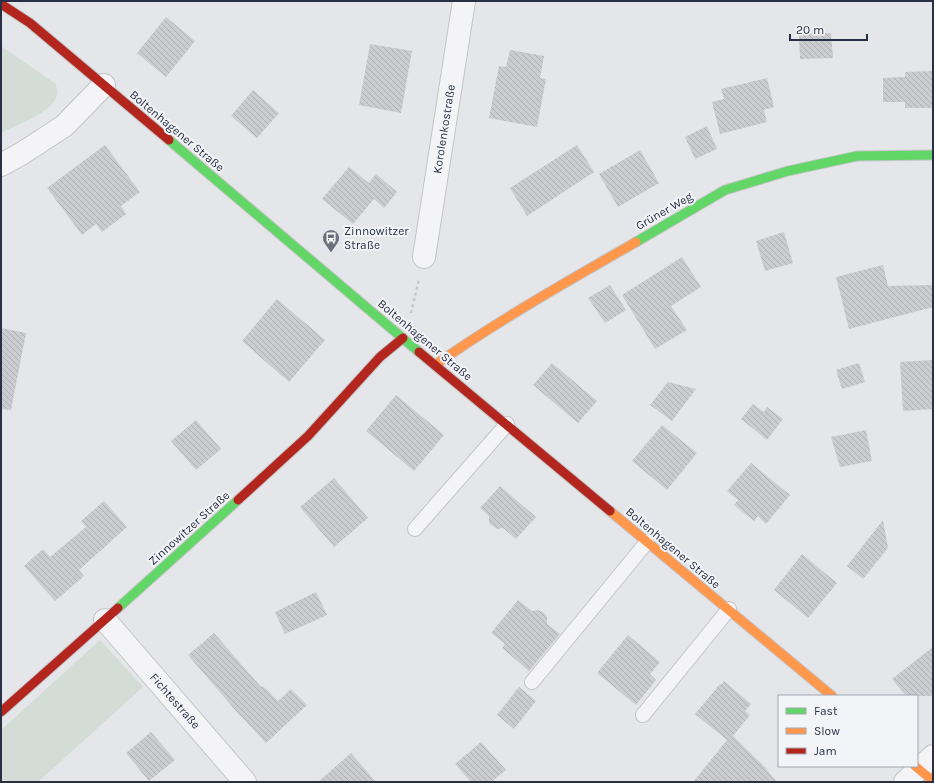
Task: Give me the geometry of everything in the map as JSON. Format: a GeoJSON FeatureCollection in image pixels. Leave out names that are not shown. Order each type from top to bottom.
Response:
{"type":"FeatureCollection","features":[{"type":"Feature","properties":{"kind":"street","name":"Korolenkostraße"},"geometry":{"type":"LineString","coordinates":[[424,257],[464,1]]}},
{"type":"Feature","properties":{"kind":"street","name":"Boltenhagener Straße"},"geometry":{"type":"LineString","coordinates":[[1,4],[30,23],[435,365],[831,695]]}},
{"type":"Feature","properties":{"kind":"street"},"geometry":{"type":"LineString","coordinates":[[1,165],[64,126],[104,85]]}},
{"type":"Feature","properties":{"kind":"street","name":"Grüner Weg"},"geometry":{"type":"LineString","coordinates":[[435,365],[458,349],[563,284],[725,190],[788,171],[857,156],[933,154]]}},
{"type":"Feature","properties":{"kind":"street","name":"Zinnowitzer Straße"},"geometry":{"type":"LineString","coordinates":[[1,712],[308,436],[380,357],[403,338]]}},
{"type":"Feature","properties":{"kind":"street","name":"Fichtestraße"},"geometry":{"type":"LineString","coordinates":[[105,620],[245,782]]}},
{"type":"Feature","properties":{"kind":"lane"},"geometry":{"type":"LineString","coordinates":[[415,529],[507,424]]}},
{"type":"Feature","properties":{"kind":"lane"},"geometry":{"type":"LineString","coordinates":[[532,682],[647,542]]}},
{"type":"Feature","properties":{"kind":"lane"},"geometry":{"type":"LineString","coordinates":[[643,715],[729,609]]}},
{"type":"Feature","properties":{"kind":"path"},"geometry":{"type":"LineString","coordinates":[[403,338],[410,320],[424,257]]}},
{"type":"Feature","properties":{"kind":"shaded area"},"geometry":{"type":"Polygon","coordinates":[[[1,46],[56,84],[57,94],[55,100],[43,112],[1,133],[1,46]]]}},
{"type":"Feature","properties":{"kind":"shaded area"},"geometry":{"type":"Polygon","coordinates":[[[100,640],[143,687],[38,782],[1,782],[1,730],[100,640]]]}},
{"type":"Feature","properties":{"kind":"building"},"geometry":{"type":"Polygon","coordinates":[[[166,17],[195,41],[166,77],[137,53],[166,17]]]}},
{"type":"Feature","properties":{"kind":"building"},"geometry":{"type":"Polygon","coordinates":[[[831,33],[833,58],[800,59],[799,34],[831,33]]]}},
{"type":"Feature","properties":{"kind":"building"},"geometry":{"type":"Polygon","coordinates":[[[370,44],[412,51],[401,113],[359,105],[370,44]]]}},
{"type":"Feature","properties":{"kind":"building"},"geometry":{"type":"Polygon","coordinates":[[[510,50],[544,56],[540,78],[546,79],[537,127],[489,118],[499,66],[506,67],[510,50]]]}},
{"type":"Feature","properties":{"kind":"building"},"geometry":{"type":"Polygon","coordinates":[[[933,71],[933,108],[905,108],[905,102],[883,102],[883,78],[905,77],[905,72],[933,71]]]}},
{"type":"Feature","properties":{"kind":"building"},"geometry":{"type":"Polygon","coordinates":[[[767,78],[774,107],[764,110],[767,122],[720,134],[712,102],[724,99],[721,89],[767,78]]]}},
{"type":"Feature","properties":{"kind":"building"},"geometry":{"type":"Polygon","coordinates":[[[253,90],[279,113],[257,138],[231,116],[253,90]]]}},
{"type":"Feature","properties":{"kind":"building"},"geometry":{"type":"Polygon","coordinates":[[[707,126],[717,149],[695,159],[685,137],[707,126]]]}},
{"type":"Feature","properties":{"kind":"building"},"geometry":{"type":"Polygon","coordinates":[[[105,145],[140,192],[121,206],[126,214],[102,232],[96,224],[82,235],[47,188],[105,145]]]}},
{"type":"Feature","properties":{"kind":"building"},"geometry":{"type":"Polygon","coordinates":[[[577,145],[594,172],[527,216],[510,188],[577,145]]]}},
{"type":"Feature","properties":{"kind":"building"},"geometry":{"type":"Polygon","coordinates":[[[640,150],[659,183],[618,207],[599,174],[640,150]]]}},
{"type":"Feature","properties":{"kind":"building"},"geometry":{"type":"Polygon","coordinates":[[[349,167],[369,183],[376,174],[397,192],[384,208],[374,199],[353,224],[322,199],[349,167]]]}},
{"type":"Feature","properties":{"kind":"building"},"geometry":{"type":"Polygon","coordinates":[[[784,232],[793,263],[765,271],[756,241],[784,232]]]}},
{"type":"Feature","properties":{"kind":"building"},"geometry":{"type":"Polygon","coordinates":[[[682,257],[701,287],[671,306],[687,330],[655,349],[622,295],[682,257]]]}},
{"type":"Feature","properties":{"kind":"building"},"geometry":{"type":"Polygon","coordinates":[[[883,265],[888,286],[933,285],[933,307],[849,329],[836,277],[883,265]]]}},
{"type":"Feature","properties":{"kind":"building"},"geometry":{"type":"Polygon","coordinates":[[[610,285],[626,310],[605,323],[588,298],[610,285]]]}},
{"type":"Feature","properties":{"kind":"building"},"geometry":{"type":"Polygon","coordinates":[[[277,299],[325,340],[289,382],[242,341],[277,299]]]}},
{"type":"Feature","properties":{"kind":"building"},"geometry":{"type":"Polygon","coordinates":[[[1,328],[26,333],[11,410],[1,409],[1,328]]]}},
{"type":"Feature","properties":{"kind":"building"},"geometry":{"type":"Polygon","coordinates":[[[933,360],[933,409],[903,411],[900,362],[933,360]]]}},
{"type":"Feature","properties":{"kind":"building"},"geometry":{"type":"Polygon","coordinates":[[[552,363],[597,401],[578,423],[533,385],[552,363]]]}},
{"type":"Feature","properties":{"kind":"building"},"geometry":{"type":"Polygon","coordinates":[[[859,363],[865,382],[842,389],[836,370],[859,363]]]}},
{"type":"Feature","properties":{"kind":"building"},"geometry":{"type":"Polygon","coordinates":[[[668,382],[696,389],[672,421],[650,405],[668,382]]]}},
{"type":"Feature","properties":{"kind":"building"},"geometry":{"type":"Polygon","coordinates":[[[396,395],[444,435],[414,471],[366,431],[396,395]]]}},
{"type":"Feature","properties":{"kind":"building"},"geometry":{"type":"Polygon","coordinates":[[[753,404],[764,412],[767,407],[783,419],[767,440],[741,419],[753,404]]]}},
{"type":"Feature","properties":{"kind":"building"},"geometry":{"type":"Polygon","coordinates":[[[196,420],[221,449],[196,470],[171,441],[196,420]]]}},
{"type":"Feature","properties":{"kind":"building"},"geometry":{"type":"Polygon","coordinates":[[[662,425],[697,453],[667,490],[632,461],[662,425]]]}},
{"type":"Feature","properties":{"kind":"building"},"geometry":{"type":"Polygon","coordinates":[[[866,430],[872,461],[840,467],[831,437],[866,430]]]}},
{"type":"Feature","properties":{"kind":"building"},"geometry":{"type":"Polygon","coordinates":[[[751,463],[790,495],[766,524],[758,516],[754,521],[734,505],[738,500],[727,491],[751,463]]]}},
{"type":"Feature","properties":{"kind":"building"},"geometry":{"type":"Polygon","coordinates":[[[334,478],[368,518],[334,547],[300,507],[334,478]]]}},
{"type":"Feature","properties":{"kind":"building"},"geometry":{"type":"Polygon","coordinates":[[[500,486],[536,517],[516,539],[503,528],[497,529],[489,523],[489,516],[480,508],[500,486]]]}},
{"type":"Feature","properties":{"kind":"building"},"geometry":{"type":"Polygon","coordinates":[[[104,501],[127,527],[79,570],[84,576],[55,601],[24,566],[43,549],[50,557],[86,527],[81,521],[104,501]]]}},
{"type":"Feature","properties":{"kind":"building"},"geometry":{"type":"Polygon","coordinates":[[[883,520],[888,548],[863,579],[847,566],[883,520]]]}},
{"type":"Feature","properties":{"kind":"building"},"geometry":{"type":"Polygon","coordinates":[[[802,554],[837,583],[808,618],[774,590],[802,554]]]}},
{"type":"Feature","properties":{"kind":"building"},"geometry":{"type":"Polygon","coordinates":[[[316,592],[327,615],[285,634],[275,612],[316,592]]]}},
{"type":"Feature","properties":{"kind":"building"},"geometry":{"type":"Polygon","coordinates":[[[518,600],[532,611],[538,610],[543,612],[547,617],[547,624],[560,634],[529,671],[502,648],[505,644],[491,633],[518,600]]]}},
{"type":"Feature","properties":{"kind":"building"},"geometry":{"type":"Polygon","coordinates":[[[214,633],[261,687],[263,686],[278,701],[291,689],[307,705],[266,743],[236,711],[188,655],[214,633]]]}},
{"type":"Feature","properties":{"kind":"building"},"geometry":{"type":"Polygon","coordinates":[[[628,635],[660,662],[650,674],[656,680],[636,705],[597,673],[628,635]]]}},
{"type":"Feature","properties":{"kind":"building"},"geometry":{"type":"Polygon","coordinates":[[[933,647],[933,696],[905,695],[892,679],[933,647]]]}},
{"type":"Feature","properties":{"kind":"building"},"geometry":{"type":"Polygon","coordinates":[[[724,681],[751,704],[745,711],[750,715],[733,736],[767,769],[777,782],[693,782],[727,740],[695,714],[724,681]]]}},
{"type":"Feature","properties":{"kind":"building"},"geometry":{"type":"Polygon","coordinates":[[[519,687],[536,701],[514,729],[497,715],[519,687]]]}},
{"type":"Feature","properties":{"kind":"building"},"geometry":{"type":"Polygon","coordinates":[[[151,732],[175,760],[149,781],[126,753],[151,732]]]}},
{"type":"Feature","properties":{"kind":"building"},"geometry":{"type":"Polygon","coordinates":[[[481,742],[506,770],[491,782],[471,782],[455,764],[481,742]]]}},
{"type":"Feature","properties":{"kind":"building"},"geometry":{"type":"Polygon","coordinates":[[[351,753],[376,782],[318,782],[351,753]]]}},
{"type":"Feature","properties":{"kind":"traffic: fast"},"geometry":{"type":"LineString","coordinates":[[169,140],[419,352]]}},
{"type":"Feature","properties":{"kind":"traffic: fast"},"geometry":{"type":"LineString","coordinates":[[636,242],[725,190],[788,171],[857,156],[933,155]]}},
{"type":"Feature","properties":{"kind":"traffic: fast"},"geometry":{"type":"LineString","coordinates":[[118,608],[238,500]]}},
{"type":"Feature","properties":{"kind":"traffic: slow"},"geometry":{"type":"LineString","coordinates":[[435,365],[459,348],[559,286],[636,242]]}},
{"type":"Feature","properties":{"kind":"traffic: slow"},"geometry":{"type":"LineString","coordinates":[[610,511],[831,695]]}},
{"type":"Feature","properties":{"kind":"traffic: slow"},"geometry":{"type":"LineString","coordinates":[[916,767],[933,781]]}},
{"type":"Feature","properties":{"kind":"traffic: jam"},"geometry":{"type":"LineString","coordinates":[[1,4],[30,23],[169,140]]}},
{"type":"Feature","properties":{"kind":"traffic: jam"},"geometry":{"type":"LineString","coordinates":[[238,500],[308,436],[380,357],[403,338]]}},
{"type":"Feature","properties":{"kind":"traffic: jam"},"geometry":{"type":"LineString","coordinates":[[419,352],[610,511]]}},
{"type":"Feature","properties":{"kind":"traffic: jam"},"geometry":{"type":"LineString","coordinates":[[1,712],[118,608]]}},
{"type":"Feature","properties":{"kind":"place","name":"Zinnowitzer Straße"},"geometry":{"type":"Point","coordinates":[331,253]}}]}
